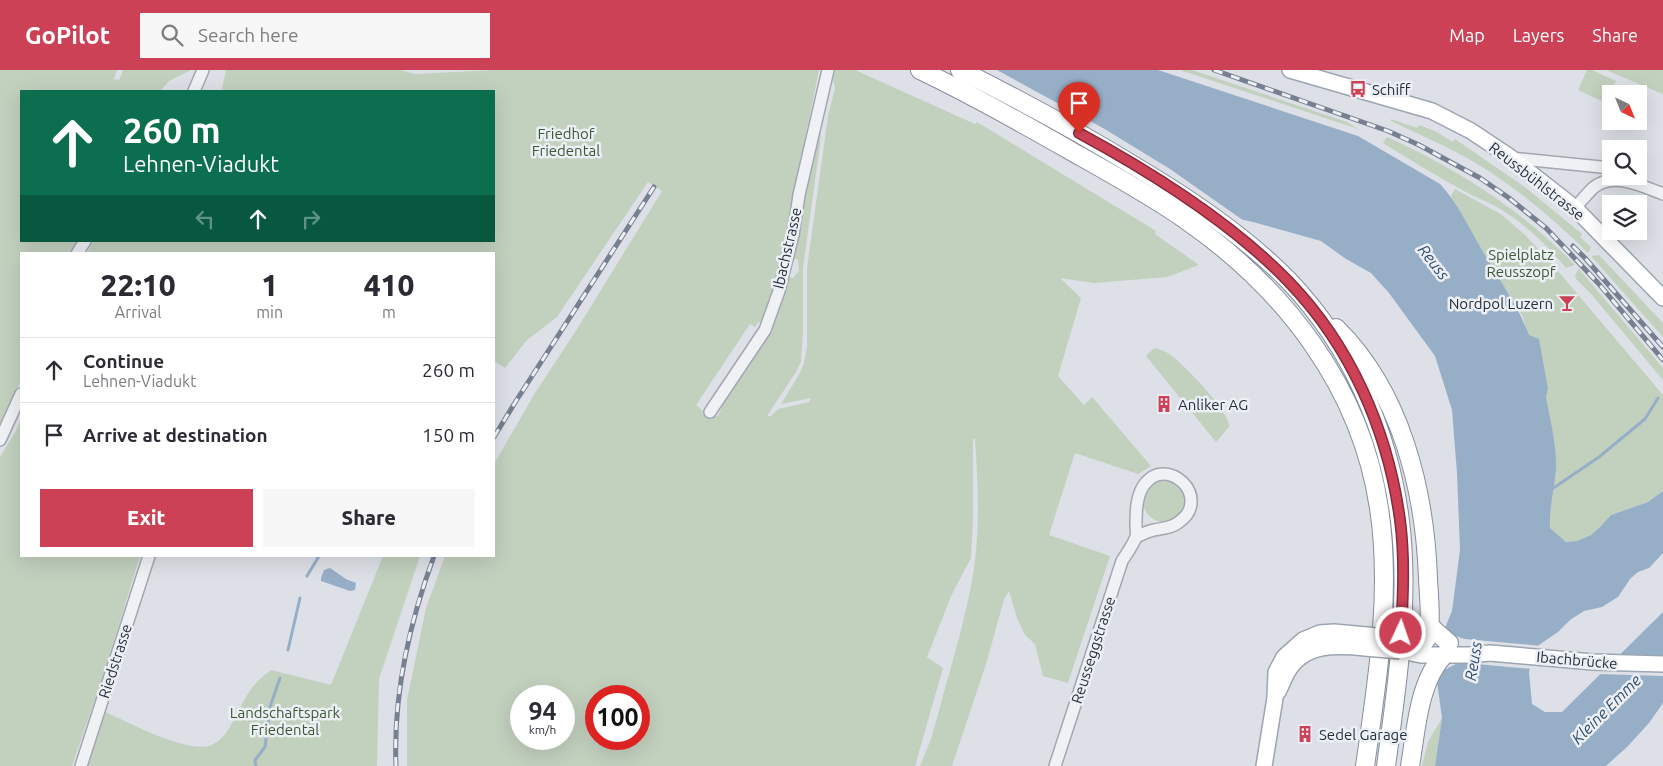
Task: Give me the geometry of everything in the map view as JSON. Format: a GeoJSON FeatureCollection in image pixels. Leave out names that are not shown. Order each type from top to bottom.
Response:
{"type":"FeatureCollection","features":[{"type":"Feature","properties":{"kind":"highway"},"geometry":{"type":"LineString","coordinates":[[920,70],[1009,116],[1137,188],[1187,221],[1223,248],[1269,290],[1295,319],[1334,376],[1358,426],[1369,462],[1379,508],[1382,536],[1382,620],[1377,676],[1365,766]]}},
{"type":"Feature","properties":{"kind":"highway"},"geometry":{"type":"LineString","coordinates":[[960,70],[1094,141],[1210,214],[1271,264],[1312,308],[1351,343],[1369,368],[1383,394],[1401,433],[1417,483],[1426,538],[1429,624],[1429,633],[1415,647],[1422,668],[1421,705]]}},
{"type":"Feature","properties":{"kind":"highway"},"geometry":{"type":"LineString","coordinates":[[1312,308],[1350,365],[1372,409],[1383,439],[1392,475],[1400,521],[1403,558],[1401,633],[1386,766]]}},
{"type":"Feature","properties":{"kind":"highway"},"geometry":{"type":"LineString","coordinates":[[1410,766],[1421,705],[1428,679],[1436,664],[1449,651],[1429,624]]}},
{"type":"Feature","properties":{"kind":"main road","name":"Reussbühlstrasse"},"geometry":{"type":"LineString","coordinates":[[1290,70],[1418,106],[1454,121],[1510,157],[1575,208],[1663,298]]}},
{"type":"Feature","properties":{"kind":"main road"},"geometry":{"type":"LineString","coordinates":[[1264,766],[1279,664],[1289,651],[1303,640],[1320,633],[1334,632],[1366,641],[1449,651]]}},
{"type":"Feature","properties":{"kind":"main road","name":"Ibachbrücke"},"geometry":{"type":"LineString","coordinates":[[1449,651],[1470,646],[1490,652],[1593,662],[1663,664]]}},
{"type":"Feature","properties":{"kind":"street"},"geometry":{"type":"LineString","coordinates":[[194,90],[203,70]]}},
{"type":"Feature","properties":{"kind":"street","name":"Ibachstrasse"},"geometry":{"type":"LineString","coordinates":[[710,412],[765,330],[779,291],[828,70]]}},
{"type":"Feature","properties":{"kind":"street"},"geometry":{"type":"LineString","coordinates":[[1510,157],[1602,167]]}},
{"type":"Feature","properties":{"kind":"street"},"geometry":{"type":"LineString","coordinates":[[1575,208],[1594,188],[1602,182],[1611,179],[1621,180],[1659,192]]}},
{"type":"Feature","properties":{"kind":"street"},"geometry":{"type":"LineString","coordinates":[[1647,185],[1659,192]]}},
{"type":"Feature","properties":{"kind":"street"},"geometry":{"type":"LineString","coordinates":[[0,440],[20,396]]}},
{"type":"Feature","properties":{"kind":"street","name":"Reusseggstrasse"},"geometry":{"type":"LineString","coordinates":[[1055,766],[1122,561],[1136,537],[1138,498],[1145,483],[1154,476],[1160,474],[1173,475],[1178,478],[1187,486],[1191,496],[1190,509],[1185,517],[1178,524],[1152,530],[1136,537]]}},
{"type":"Feature","properties":{"kind":"street","name":"Riedstrasse"},"geometry":{"type":"LineString","coordinates":[[81,766],[149,557]]}},
{"type":"Feature","properties":{"kind":"green space"},"geometry":{"type":"Polygon","coordinates":[[[0,70],[117,70],[114,79],[119,80],[123,70],[191,70],[169,81],[161,90],[20,90],[20,242],[76,242],[71,252],[20,252],[20,382],[0,429],[0,70]]]}},
{"type":"Feature","properties":{"kind":"green space","name":"Friedhof Friedental"},"geometry":{"type":"Polygon","coordinates":[[[226,70],[401,70],[415,74],[494,70],[819,70],[794,194],[791,225],[763,324],[758,322],[755,327],[750,324],[696,405],[709,416],[718,416],[788,275],[790,278],[793,278],[799,271],[798,260],[790,260],[821,122],[820,145],[803,268],[801,361],[796,372],[767,416],[771,416],[778,409],[809,402],[811,398],[781,404],[800,373],[807,346],[807,268],[828,116],[835,88],[831,70],[855,70],[975,124],[977,122],[1156,231],[1155,234],[1199,265],[1167,277],[1094,283],[1060,278],[1081,298],[1058,376],[1084,405],[1092,397],[1151,466],[1138,474],[1075,453],[1049,535],[1110,556],[1068,683],[1043,676],[1035,644],[1025,635],[1017,618],[1009,591],[1004,599],[987,661],[952,766],[920,766],[931,739],[952,663],[967,606],[974,569],[978,504],[975,439],[973,439],[971,558],[952,594],[927,657],[943,668],[915,766],[407,766],[407,700],[426,608],[445,557],[495,557],[495,462],[535,393],[662,191],[648,182],[557,317],[527,340],[505,368],[495,362],[495,252],[88,252],[93,242],[495,242],[495,90],[222,89],[226,70]]]}},
{"type":"Feature","properties":{"kind":"green space"},"geometry":{"type":"Polygon","coordinates":[[[1180,70],[1192,70],[1347,122],[1358,129],[1180,70]]]}},
{"type":"Feature","properties":{"kind":"green space"},"geometry":{"type":"Polygon","coordinates":[[[1587,70],[1592,70],[1616,81],[1614,85],[1602,85],[1602,101],[1578,90],[1587,70]]]}},
{"type":"Feature","properties":{"kind":"green space"},"geometry":{"type":"Polygon","coordinates":[[[1606,70],[1663,70],[1663,94],[1648,88],[1648,85],[1642,85],[1606,70]]]}},
{"type":"Feature","properties":{"kind":"green space"},"geometry":{"type":"Polygon","coordinates":[[[1391,119],[1417,128],[1419,125],[1435,131],[1453,142],[1455,139],[1526,188],[1582,234],[1580,237],[1591,247],[1588,253],[1548,216],[1505,182],[1464,156],[1391,121],[1391,119]]]}},
{"type":"Feature","properties":{"kind":"green space"},"geometry":{"type":"Polygon","coordinates":[[[1387,137],[1438,162],[1487,192],[1533,226],[1575,265],[1566,268],[1543,243],[1507,213],[1470,194],[1383,143],[1387,137]]]}},
{"type":"Feature","properties":{"kind":"green space","name":"Spielplatz Reusszopf"},"geometry":{"type":"Polygon","coordinates":[[[1455,189],[1502,215],[1525,235],[1552,264],[1663,395],[1663,491],[1648,502],[1611,515],[1591,535],[1577,541],[1566,542],[1550,528],[1549,512],[1556,471],[1546,396],[1548,389],[1522,315],[1482,251],[1451,196],[1455,189]]]}},
{"type":"Feature","properties":{"kind":"green space"},"geometry":{"type":"Polygon","coordinates":[[[1599,255],[1663,323],[1663,337],[1591,256],[1599,255]]]}},
{"type":"Feature","properties":{"kind":"green space"},"geometry":{"type":"Polygon","coordinates":[[[1579,269],[1663,368],[1663,380],[1592,295],[1576,279],[1575,275],[1579,269]]]}},
{"type":"Feature","properties":{"kind":"green space"},"geometry":{"type":"Polygon","coordinates":[[[1154,348],[1166,352],[1178,361],[1223,411],[1228,420],[1229,427],[1216,442],[1146,356],[1154,348]]]}},
{"type":"Feature","properties":{"kind":"green space"},"geometry":{"type":"Polygon","coordinates":[[[20,421],[20,557],[140,557],[103,676],[72,766],[0,766],[0,457],[16,431],[20,421]]]}},
{"type":"Feature","properties":{"kind":"green space"},"geometry":{"type":"Polygon","coordinates":[[[1168,480],[1176,483],[1182,489],[1185,501],[1182,513],[1176,519],[1160,522],[1152,519],[1146,513],[1143,497],[1146,489],[1152,483],[1168,480]]]}},
{"type":"Feature","properties":{"kind":"green space","name":"Landschaftspark Friedental"},"geometry":{"type":"Polygon","coordinates":[[[383,557],[420,557],[379,679],[377,766],[85,766],[103,711],[156,735],[185,745],[209,746],[216,743],[224,735],[251,689],[271,670],[331,685],[383,557]]]}},
{"type":"Feature","properties":{"kind":"green space"},"geometry":{"type":"Polygon","coordinates":[[[1442,718],[1435,766],[1422,766],[1428,742],[1442,718]]]}},
{"type":"Feature","properties":{"kind":"water"},"geometry":{"type":"Polygon","coordinates":[[[935,70],[1158,70],[1358,136],[1440,184],[1463,216],[1514,302],[1529,335],[1539,339],[1548,389],[1546,397],[1556,461],[1550,528],[1566,542],[1577,541],[1591,535],[1611,515],[1648,502],[1663,491],[1663,553],[1649,568],[1638,572],[1630,579],[1618,597],[1602,607],[1584,611],[1536,647],[1529,672],[1532,704],[1545,712],[1562,712],[1663,612],[1663,703],[1649,723],[1628,746],[1606,766],[1435,766],[1442,718],[1435,652],[1452,611],[1460,550],[1452,410],[1435,356],[1389,293],[1371,273],[1346,259],[1321,241],[1253,222],[1158,201],[935,70]]]}},
{"type":"Feature","properties":{"kind":"water"},"geometry":{"type":"Polygon","coordinates":[[[330,568],[346,579],[356,583],[355,590],[350,591],[321,581],[324,570],[330,568]]]}},
{"type":"Feature","properties":{"kind":"pier"},"geometry":{"type":"Polygon","coordinates":[[[932,70],[997,70],[1103,128],[1170,169],[1247,223],[1156,203],[1034,141],[932,70]]]}},
{"type":"Feature","properties":{"kind":"pier"},"geometry":{"type":"Polygon","coordinates":[[[1442,628],[1452,635],[1465,639],[1542,646],[1538,649],[1533,669],[1465,663],[1456,664],[1442,671],[1433,651],[1442,628]]]}},
{"type":"Feature","properties":{"kind":"pier"},"geometry":{"type":"Polygon","coordinates":[[[1615,656],[1663,657],[1663,676],[1597,674],[1615,656]]]}},
{"type":"Feature","properties":{"kind":"waterway"},"geometry":{"type":"LineString","coordinates":[[1549,491],[1599,457],[1645,419],[1658,398]]}},
{"type":"Feature","properties":{"kind":"waterway"},"geometry":{"type":"LineString","coordinates":[[307,576],[318,557]]}},
{"type":"Feature","properties":{"kind":"waterway"},"geometry":{"type":"LineString","coordinates":[[288,650],[300,598]]}},
{"type":"Feature","properties":{"kind":"waterway"},"geometry":{"type":"LineString","coordinates":[[256,766],[255,760],[265,747],[270,707],[280,678]]}},
{"type":"Feature","properties":{"kind":"railway"},"geometry":{"type":"LineString","coordinates":[[1214,70],[1388,131],[1419,145],[1480,178],[1509,198],[1546,228],[1598,283],[1663,360]]}},
{"type":"Feature","properties":{"kind":"railway"},"geometry":{"type":"LineString","coordinates":[[495,435],[654,187]]}},
{"type":"Feature","properties":{"kind":"railway"},"geometry":{"type":"LineString","coordinates":[[1573,246],[1663,347]]}},
{"type":"Feature","properties":{"kind":"railway"},"geometry":{"type":"LineString","coordinates":[[396,766],[397,712],[404,659],[417,607],[434,557]]}},
{"type":"Feature","properties":{"kind":"place","name":"Schiff"},"geometry":{"type":"Point","coordinates":[1358,89]}},
{"type":"Feature","properties":{"kind":"place","name":"Nordpol Luzern"},"geometry":{"type":"Point","coordinates":[1567,303]}},
{"type":"Feature","properties":{"kind":"place","name":"Anliker AG"},"geometry":{"type":"Point","coordinates":[1164,404]}},
{"type":"Feature","properties":{"kind":"place","name":"Sedel Garage"},"geometry":{"type":"Point","coordinates":[1305,734]}},
{"type":"Feature","properties":{"kind":"route"},"geometry":{"type":"LineString","coordinates":[[1079,133],[1158,180],[1210,214],[1230,230],[1271,264],[1289,282],[1312,308],[1340,348],[1372,409],[1383,439],[1392,475],[1400,521],[1403,558],[1401,633]]}},
{"type":"Feature","properties":{"kind":"water label","name":"Reuss"},"geometry":{"type":"Point","coordinates":[1434,262]}},
{"type":"Feature","properties":{"kind":"water label","name":"Reuss"},"geometry":{"type":"Point","coordinates":[1473,661]}},
{"type":"Feature","properties":{"kind":"water label","name":"Kleine Emme"},"geometry":{"type":"Point","coordinates":[1606,709]}}]}
